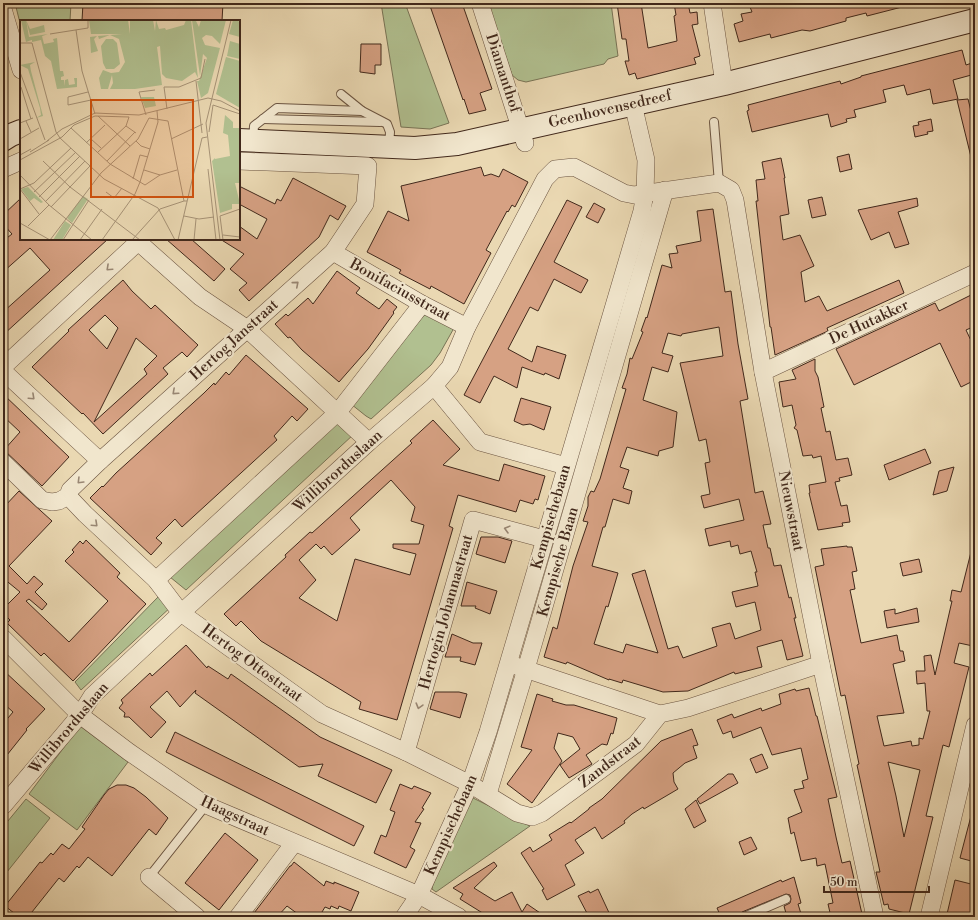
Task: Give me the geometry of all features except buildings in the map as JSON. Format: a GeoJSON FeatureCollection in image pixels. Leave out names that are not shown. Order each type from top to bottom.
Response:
{"type":"FeatureCollection","features":[{"type":"Feature","properties":{"kind":"street","name":"Diamanthof"},"geometry":{"type":"LineString","coordinates":[[480,3],[523,136]]}},
{"type":"Feature","properties":{"kind":"street"},"geometry":{"type":"LineString","coordinates":[[712,3],[724,84]]}},
{"type":"Feature","properties":{"kind":"street"},"geometry":{"type":"LineString","coordinates":[[3,9],[20,67]]}},
{"type":"Feature","properties":{"kind":"street","name":"Geenhovensedreef"},"geometry":{"type":"LineString","coordinates":[[246,140],[415,148],[523,136],[633,104],[724,84],[975,20]]}},
{"type":"Feature","properties":{"kind":"street","name":"Kempischebaan"},"geometry":{"type":"LineString","coordinates":[[404,917],[420,895],[470,784],[488,732],[642,211],[646,160],[633,104]]}},
{"type":"Feature","properties":{"kind":"street"},"geometry":{"type":"LineString","coordinates":[[3,140],[11,135],[20,132]]}},
{"type":"Feature","properties":{"kind":"street"},"geometry":{"type":"LineString","coordinates":[[3,148],[20,144]]}},
{"type":"Feature","properties":{"kind":"street"},"geometry":{"type":"LineString","coordinates":[[3,169],[20,161]]}},
{"type":"Feature","properties":{"kind":"street","name":"Hertog Janstraat"},"geometry":{"type":"LineString","coordinates":[[68,496],[70,490],[100,461],[332,252],[365,204],[368,166],[240,161]]}},
{"type":"Feature","properties":{"kind":"street","name":"Willibrorduslaan"},"geometry":{"type":"LineString","coordinates":[[3,806],[80,715],[92,696],[369,442],[434,386],[450,367],[467,327],[545,178],[555,169],[574,167],[624,192],[634,195],[644,192]]}},
{"type":"Feature","properties":{"kind":"street"},"geometry":{"type":"LineString","coordinates":[[644,192],[719,183]]}},
{"type":"Feature","properties":{"kind":"street","name":"Nieuwstraat"},"geometry":{"type":"LineString","coordinates":[[719,183],[731,190],[735,200],[763,372],[875,917]]}},
{"type":"Feature","properties":{"kind":"street","name":"Kempische Baan"},"geometry":{"type":"LineString","coordinates":[[488,794],[526,669],[665,190]]}},
{"type":"Feature","properties":{"kind":"street"},"geometry":{"type":"LineString","coordinates":[[3,367],[136,240],[200,297],[246,328],[369,442]]}},
{"type":"Feature","properties":{"kind":"street","name":"Bonifaciusstraat"},"geometry":{"type":"LineString","coordinates":[[332,252],[422,304],[467,327]]}},
{"type":"Feature","properties":{"kind":"street","name":"De Hutakker"},"geometry":{"type":"LineString","coordinates":[[763,372],[975,273]]}},
{"type":"Feature","properties":{"kind":"street"},"geometry":{"type":"LineString","coordinates":[[156,580],[338,412],[422,304]]}},
{"type":"Feature","properties":{"kind":"street"},"geometry":{"type":"LineString","coordinates":[[3,371],[100,461]]}},
{"type":"Feature","properties":{"kind":"street"},"geometry":{"type":"LineString","coordinates":[[434,386],[480,442],[566,466]]}},
{"type":"Feature","properties":{"kind":"street"},"geometry":{"type":"LineString","coordinates":[[3,462],[42,500],[52,502],[59,501],[68,496]]}},
{"type":"Feature","properties":{"kind":"street","name":"Hertog Ottostraat"},"geometry":{"type":"LineString","coordinates":[[68,496],[85,514],[156,580],[181,613],[322,714],[406,752],[470,784]]}},
{"type":"Feature","properties":{"kind":"street","name":"Hertogin Johannastraat"},"geometry":{"type":"LineString","coordinates":[[406,752],[473,520],[544,539]]}},
{"type":"Feature","properties":{"kind":"street","name":"Haagstraat"},"geometry":{"type":"LineString","coordinates":[[3,638],[80,715],[129,752],[206,805],[420,895],[459,917]]}},
{"type":"Feature","properties":{"kind":"street"},"geometry":{"type":"LineString","coordinates":[[509,664],[660,714],[688,708],[822,664]]}},
{"type":"Feature","properties":{"kind":"street","name":"Zandstraat"},"geometry":{"type":"LineString","coordinates":[[470,784],[517,813],[532,817],[542,813],[636,744],[660,714]]}},
{"type":"Feature","properties":{"kind":"street"},"geometry":{"type":"LineString","coordinates":[[929,917],[975,725]]}},
{"type":"Feature","properties":{"kind":"street"},"geometry":{"type":"LineString","coordinates":[[238,917],[294,843]]}},
{"type":"Feature","properties":{"kind":"street"},"geometry":{"type":"LineString","coordinates":[[149,877],[197,917]]}},
{"type":"Feature","properties":{"kind":"lane"},"geometry":{"type":"LineString","coordinates":[[342,94],[362,111],[387,124],[390,132],[389,147]]}},
{"type":"Feature","properties":{"kind":"lane"},"geometry":{"type":"LineString","coordinates":[[246,140],[254,126],[277,108],[362,111]]}},
{"type":"Feature","properties":{"kind":"lane"},"geometry":{"type":"LineString","coordinates":[[263,119],[383,122]]}},
{"type":"Feature","properties":{"kind":"lane"},"geometry":{"type":"LineString","coordinates":[[714,122],[719,183]]}},
{"type":"Feature","properties":{"kind":"lane"},"geometry":{"type":"LineString","coordinates":[[149,877],[206,805]]}},
{"type":"Feature","properties":{"kind":"lane"},"geometry":{"type":"LineString","coordinates":[[744,917],[786,899]]}},
{"type":"Feature","properties":{"kind":"green space"},"geometry":{"type":"Polygon","coordinates":[[[15,3],[71,3],[70,20],[20,20],[20,23],[15,3]]]}},
{"type":"Feature","properties":{"kind":"green space"},"geometry":{"type":"Polygon","coordinates":[[[381,3],[405,3],[449,123],[430,129],[401,127],[381,3]]]}},
{"type":"Feature","properties":{"kind":"green space"},"geometry":{"type":"Polygon","coordinates":[[[488,3],[611,3],[618,56],[608,59],[604,64],[526,82],[518,80],[512,75],[488,3]]]}},
{"type":"Feature","properties":{"kind":"green space"},"geometry":{"type":"Polygon","coordinates":[[[425,314],[454,328],[440,353],[431,365],[371,419],[351,404],[425,314]]]}},
{"type":"Feature","properties":{"kind":"green space"},"geometry":{"type":"Polygon","coordinates":[[[339,421],[354,434],[186,590],[170,577],[339,421]]]}},
{"type":"Feature","properties":{"kind":"green space"},"geometry":{"type":"Polygon","coordinates":[[[159,596],[173,605],[81,690],[75,682],[159,596]]]}},
{"type":"Feature","properties":{"kind":"green space"},"geometry":{"type":"Polygon","coordinates":[[[80,726],[128,762],[77,830],[29,794],[80,726]]]}},
{"type":"Feature","properties":{"kind":"green space"},"geometry":{"type":"Polygon","coordinates":[[[471,797],[530,826],[436,892],[432,889],[433,884],[471,797]]]}},
{"type":"Feature","properties":{"kind":"green space"},"geometry":{"type":"Polygon","coordinates":[[[26,799],[50,818],[3,877],[3,827],[26,799]]]}}]}
